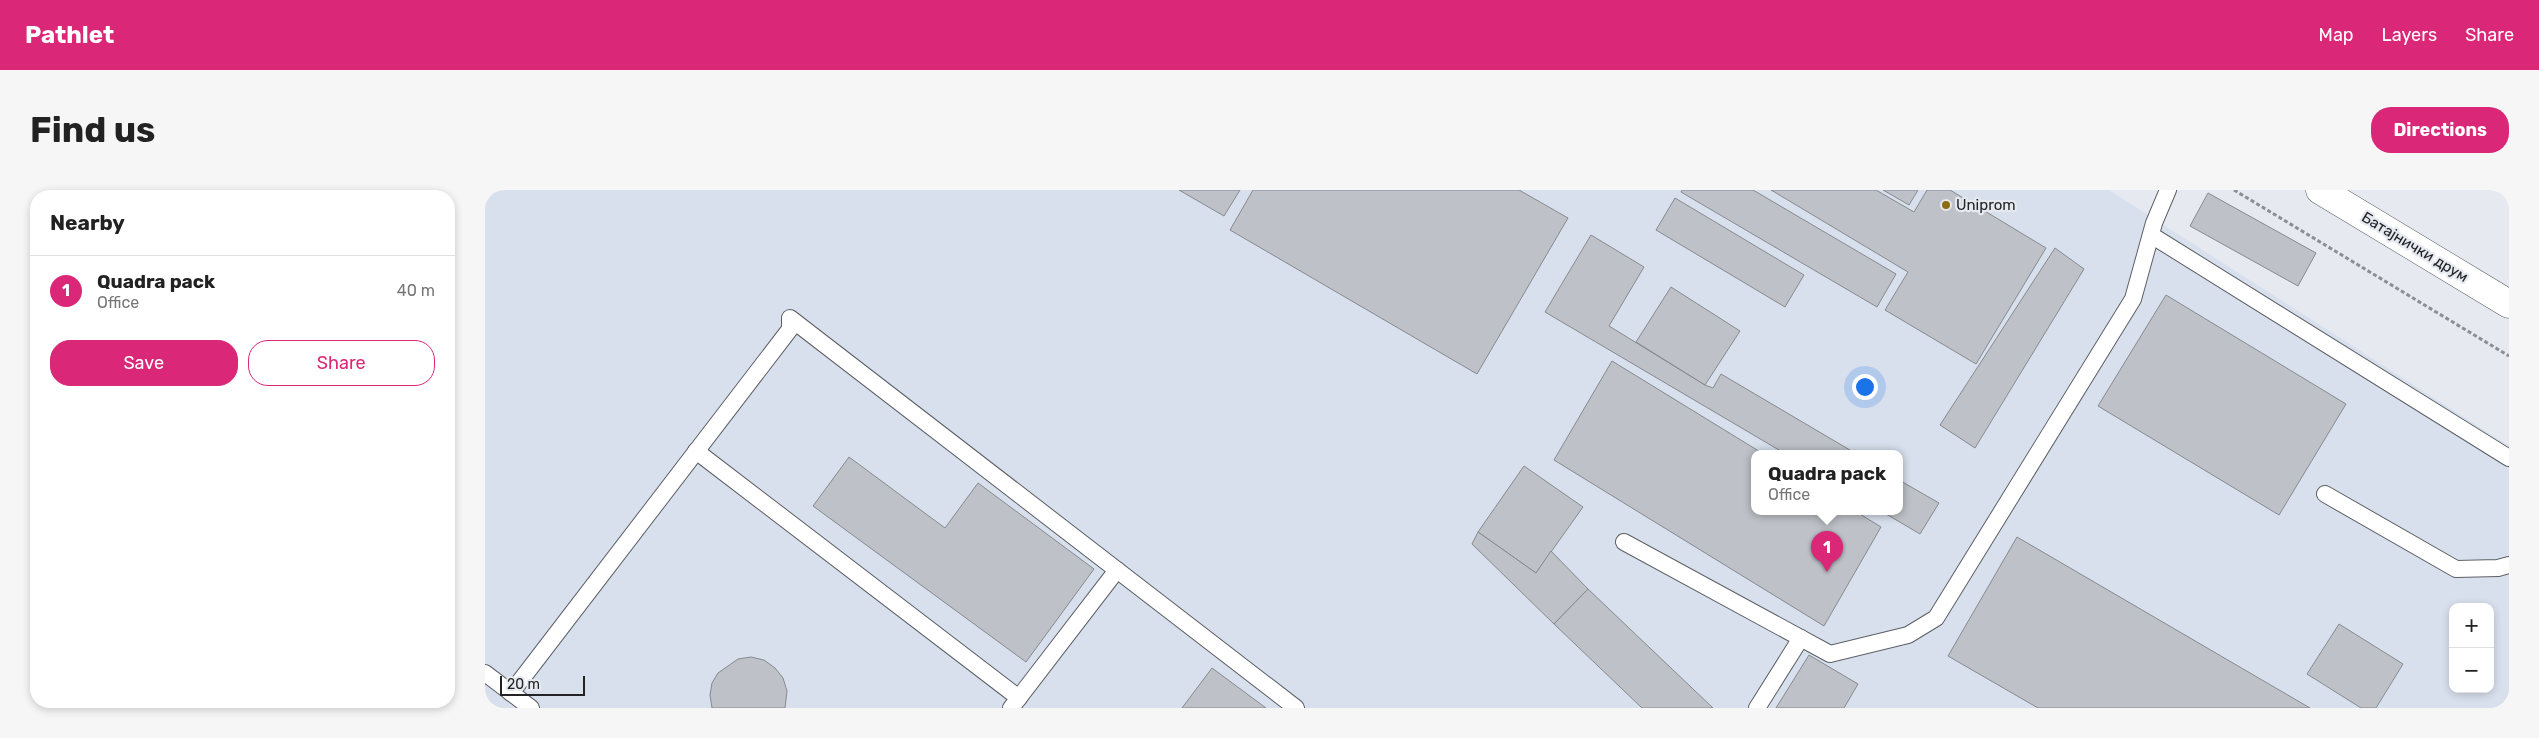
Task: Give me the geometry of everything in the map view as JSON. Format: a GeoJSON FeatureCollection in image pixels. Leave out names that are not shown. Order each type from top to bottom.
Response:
{"type":"FeatureCollection","features":[{"type":"Feature","properties":{"kind":"main road","name":"Батајнички друм"},"geometry":{"type":"LineString","coordinates":[[2321,190],[2509,304]]}},
{"type":"Feature","properties":{"kind":"lane"},"geometry":{"type":"LineString","coordinates":[[1624,542],[1830,654],[1908,635],[1936,618],[2133,299],[2151,235],[2168,190]]}},
{"type":"Feature","properties":{"kind":"lane"},"geometry":{"type":"LineString","coordinates":[[2151,235],[2509,458]]}},
{"type":"Feature","properties":{"kind":"lane"},"geometry":{"type":"LineString","coordinates":[[511,693],[790,329],[790,318],[1296,708]]}},
{"type":"Feature","properties":{"kind":"lane"},"geometry":{"type":"LineString","coordinates":[[696,451],[1015,703],[1117,570]]}},
{"type":"Feature","properties":{"kind":"lane"},"geometry":{"type":"LineString","coordinates":[[2325,494],[2456,569],[2498,568],[2509,565]]}},
{"type":"Feature","properties":{"kind":"lane"},"geometry":{"type":"LineString","coordinates":[[1757,708],[1801,638]]}},
{"type":"Feature","properties":{"kind":"lane"},"geometry":{"type":"LineString","coordinates":[[485,673],[531,708]]}},
{"type":"Feature","properties":{"kind":"path"},"geometry":{"type":"LineString","coordinates":[[2234,190],[2509,356]]}},
{"type":"Feature","properties":{"kind":"shaded area"},"geometry":{"type":"Polygon","coordinates":[[[485,190],[2109,190],[2509,446],[2509,708],[485,708],[485,190]]]}},
{"type":"Feature","properties":{"kind":"building"},"geometry":{"type":"Polygon","coordinates":[[[1179,190],[1240,190],[1224,216],[1179,190]]]}},
{"type":"Feature","properties":{"kind":"building"},"geometry":{"type":"Polygon","coordinates":[[[1253,190],[1519,190],[1568,218],[1477,374],[1230,230],[1253,190]]]}},
{"type":"Feature","properties":{"kind":"building"},"geometry":{"type":"Polygon","coordinates":[[[1682,190],[1753,190],[1896,274],[1877,307],[1681,192],[1682,190]]]}},
{"type":"Feature","properties":{"kind":"building"},"geometry":{"type":"Polygon","coordinates":[[[1771,190],[1876,190],[1914,212],[1927,190],[1950,190],[2046,248],[1976,364],[1885,310],[1908,272],[1771,190]]]}},
{"type":"Feature","properties":{"kind":"building"},"geometry":{"type":"Polygon","coordinates":[[[1883,190],[1918,190],[1909,205],[1883,190]]]}},
{"type":"Feature","properties":{"kind":"building"},"geometry":{"type":"Polygon","coordinates":[[[2208,193],[2316,253],[2298,286],[2190,226],[2208,193]]]}},
{"type":"Feature","properties":{"kind":"building"},"geometry":{"type":"Polygon","coordinates":[[[1675,198],[1804,275],[1785,307],[1656,230],[1675,198]]]}},
{"type":"Feature","properties":{"kind":"building"},"geometry":{"type":"Polygon","coordinates":[[[1591,235],[1644,267],[1609,326],[1705,385],[1713,388],[1721,374],[1850,450],[1779,450],[1545,312],[1591,235]]]}},
{"type":"Feature","properties":{"kind":"building"},"geometry":{"type":"Polygon","coordinates":[[[2055,248],[2084,269],[1975,448],[1940,425],[2055,248]]]}},
{"type":"Feature","properties":{"kind":"building"},"geometry":{"type":"Polygon","coordinates":[[[1671,287],[1740,331],[1705,385],[1636,342],[1671,287]]]}},
{"type":"Feature","properties":{"kind":"building"},"geometry":{"type":"Polygon","coordinates":[[[2166,295],[2346,404],[2279,515],[2098,406],[2166,295]]]}},
{"type":"Feature","properties":{"kind":"building"},"geometry":{"type":"Polygon","coordinates":[[[1612,361],[1757,450],[1751,450],[1751,515],[1862,515],[1881,527],[1824,626],[1554,460],[1612,361]]]}},
{"type":"Feature","properties":{"kind":"building"},"geometry":{"type":"Polygon","coordinates":[[[849,457],[945,528],[978,483],[1094,569],[1026,662],[813,506],[849,457]]]}},
{"type":"Feature","properties":{"kind":"building"},"geometry":{"type":"Polygon","coordinates":[[[1524,466],[1583,507],[1536,573],[1478,532],[1524,466]]]}},
{"type":"Feature","properties":{"kind":"building"},"geometry":{"type":"Polygon","coordinates":[[[1903,482],[1939,503],[1920,534],[1888,515],[1903,515],[1903,482]]]}},
{"type":"Feature","properties":{"kind":"building"},"geometry":{"type":"Polygon","coordinates":[[[1478,532],[1536,573],[1551,551],[1588,589],[1554,624],[1472,544],[1478,532]]]}},
{"type":"Feature","properties":{"kind":"building"},"geometry":{"type":"Polygon","coordinates":[[[2017,537],[2310,708],[2038,708],[1948,656],[2017,537]]]}},
{"type":"Feature","properties":{"kind":"building"},"geometry":{"type":"Polygon","coordinates":[[[1588,589],[1713,708],[1642,708],[1554,624],[1588,589]]]}},
{"type":"Feature","properties":{"kind":"building"},"geometry":{"type":"Polygon","coordinates":[[[2339,624],[2403,664],[2376,708],[2361,708],[2307,674],[2339,624]]]}},
{"type":"Feature","properties":{"kind":"building"},"geometry":{"type":"Polygon","coordinates":[[[1809,655],[1858,684],[1844,708],[1776,708],[1809,655]]]}},
{"type":"Feature","properties":{"kind":"building"},"geometry":{"type":"Polygon","coordinates":[[[751,657],[764,660],[775,668],[783,678],[787,691],[785,708],[712,708],[710,695],[712,683],[718,673],[738,659],[751,657]]]}},
{"type":"Feature","properties":{"kind":"building"},"geometry":{"type":"Polygon","coordinates":[[[1212,668],[1266,708],[1182,708],[1212,668]]]}},
{"type":"Feature","properties":{"kind":"place","name":"Uniprom"},"geometry":{"type":"Point","coordinates":[1946,205]}},
{"type":"Feature","properties":{"kind":"place","name":"Quadra pack"},"geometry":{"type":"Point","coordinates":[1827,572]}}]}
